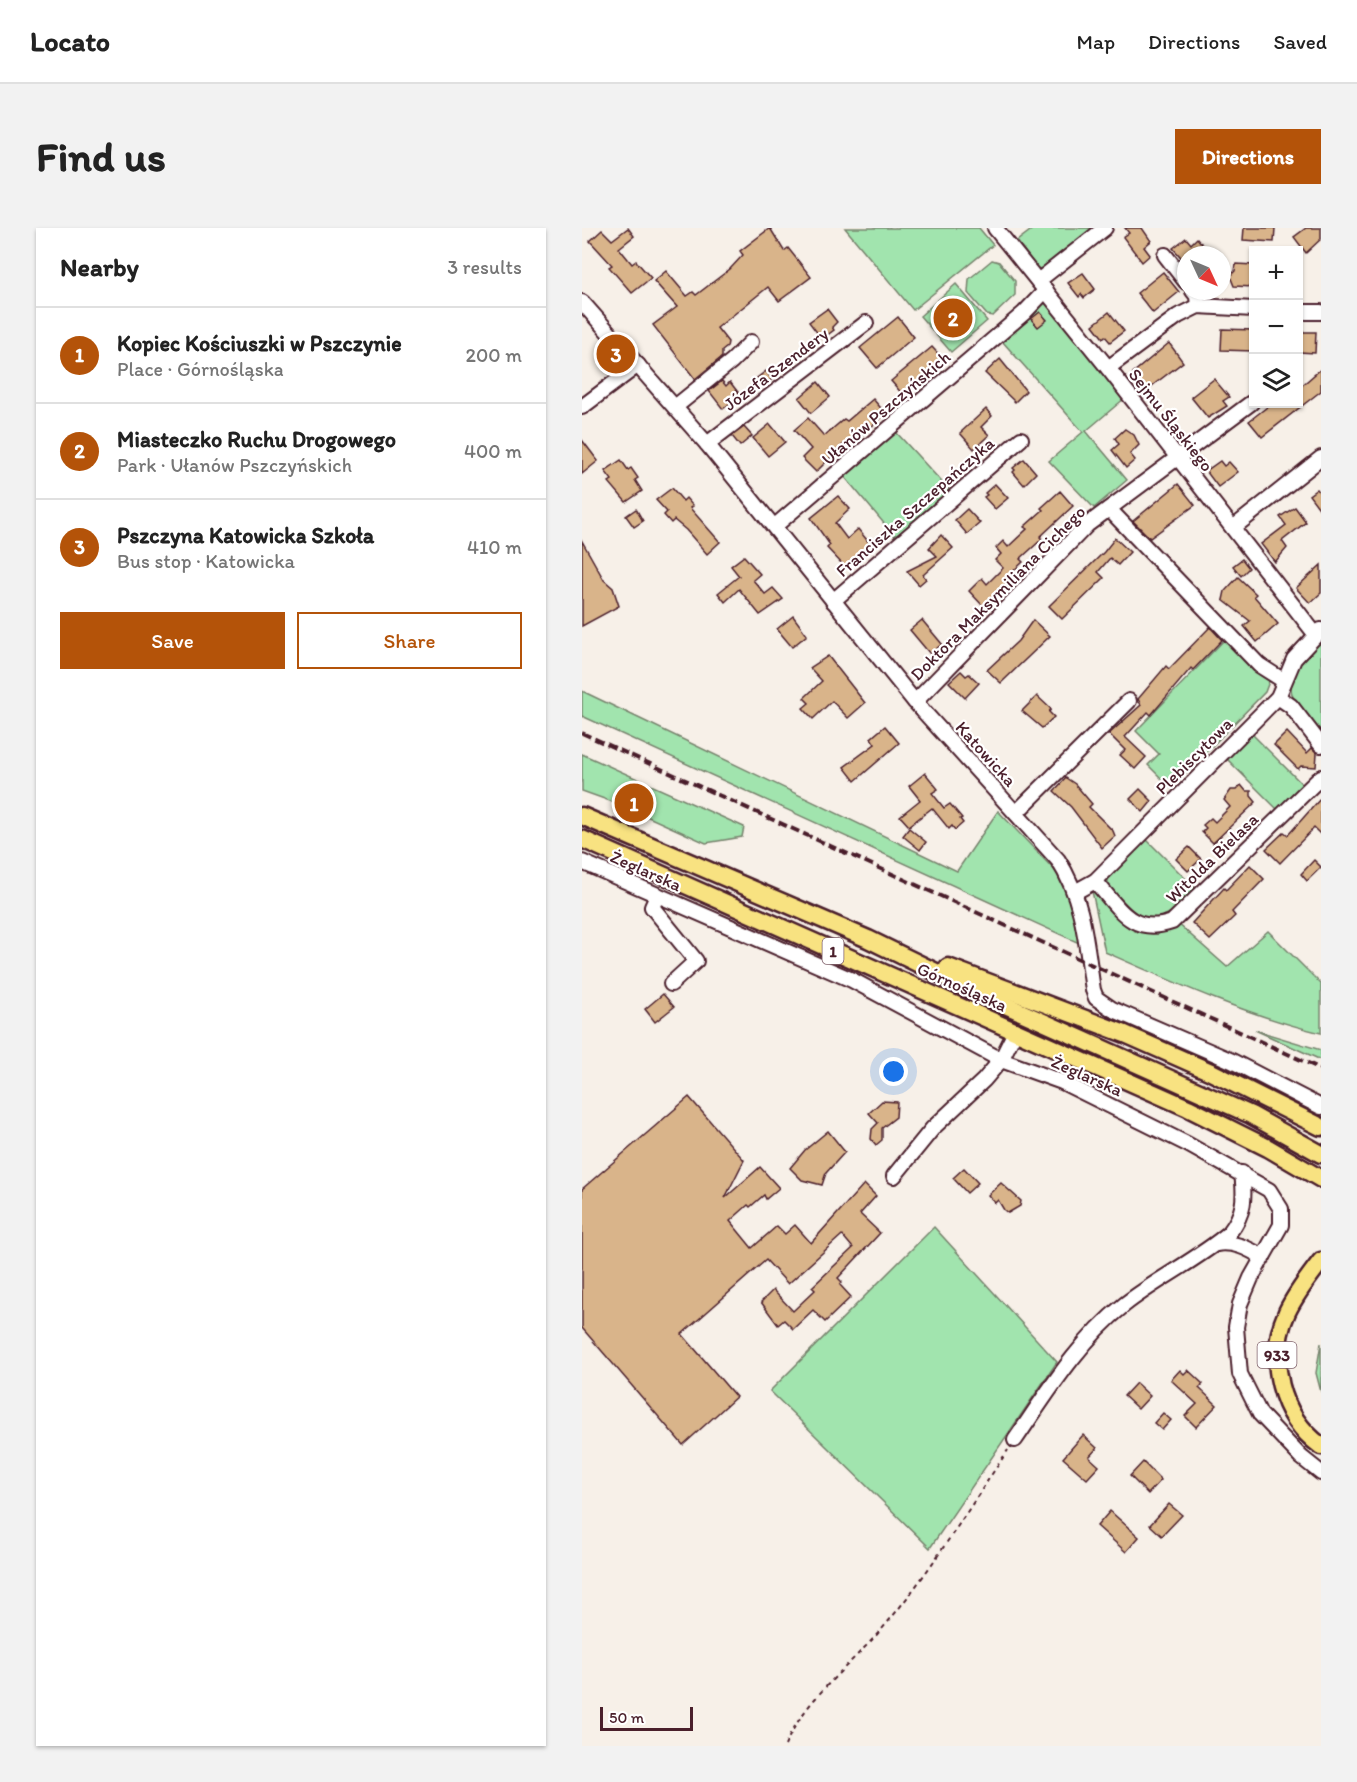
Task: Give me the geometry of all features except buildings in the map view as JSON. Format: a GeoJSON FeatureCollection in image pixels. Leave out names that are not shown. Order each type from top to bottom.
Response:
{"type":"FeatureCollection","features":[{"type":"Feature","properties":{"kind":"main road","name":"Górnośląska"},"geometry":{"type":"LineString","coordinates":[[582,816],[868,939],[983,995],[1251,1115],[1321,1154]]}},
{"type":"Feature","properties":{"kind":"main road","name":"Górnośląska"},"geometry":{"type":"LineString","coordinates":[[582,839],[1228,1127],[1321,1179]]}},
{"type":"Feature","properties":{"kind":"main road"},"geometry":{"type":"LineString","coordinates":[[868,939],[1059,1007],[1125,1034],[1211,1072],[1321,1127]]}},
{"type":"Feature","properties":{"kind":"main road","name":"933"},"geometry":{"type":"LineString","coordinates":[[1321,1261],[1287,1312],[1277,1354],[1279,1379],[1289,1409],[1304,1430],[1321,1446]]}},
{"type":"Feature","properties":{"kind":"street","name":"Sejmu Śląskiego"},"geometry":{"type":"LineString","coordinates":[[995,228],[1318,632]]}},
{"type":"Feature","properties":{"kind":"street","name":"Ułanów Pszczyńskich"},"geometry":{"type":"LineString","coordinates":[[775,526],[1024,313],[1042,286],[1106,228]]}},
{"type":"Feature","properties":{"kind":"street"},"geometry":{"type":"LineString","coordinates":[[1165,255],[1177,270]]}},
{"type":"Feature","properties":{"kind":"street"},"geometry":{"type":"LineString","coordinates":[[1197,300],[1198,306]]}},
{"type":"Feature","properties":{"kind":"street","name":"Katowicka"},"geometry":{"type":"LineString","coordinates":[[582,302],[707,444],[915,702],[1058,861],[1075,892],[1085,930],[1093,990],[1101,1002],[1233,1061],[1321,1107]]}},
{"type":"Feature","properties":{"kind":"street"},"geometry":{"type":"LineString","coordinates":[[1108,368],[1178,316],[1198,306],[1249,309]]}},
{"type":"Feature","properties":{"kind":"street"},"geometry":{"type":"LineString","coordinates":[[1303,312],[1321,312]]}},
{"type":"Feature","properties":{"kind":"street","name":"Józefa Szendery"},"geometry":{"type":"LineString","coordinates":[[707,444],[866,323]]}},
{"type":"Feature","properties":{"kind":"street"},"geometry":{"type":"LineString","coordinates":[[675,407],[732,361],[751,342]]}},
{"type":"Feature","properties":{"kind":"street"},"geometry":{"type":"LineString","coordinates":[[582,407],[639,365]]}},
{"type":"Feature","properties":{"kind":"street","name":"Doktora Maksymiliana Cichego"},"geometry":{"type":"LineString","coordinates":[[915,702],[1087,525],[1249,405]]}},
{"type":"Feature","properties":{"kind":"street","name":"Franciszka Szczepańczyka"},"geometry":{"type":"LineString","coordinates":[[833,601],[1021,439]]}},
{"type":"Feature","properties":{"kind":"street"},"geometry":{"type":"LineString","coordinates":[[1233,528],[1321,458]]}},
{"type":"Feature","properties":{"kind":"street"},"geometry":{"type":"LineString","coordinates":[[1109,509],[1259,665],[1284,681]]}},
{"type":"Feature","properties":{"kind":"street","name":"Plebiscytowa"},"geometry":{"type":"LineString","coordinates":[[1075,892],[1095,881],[1278,697],[1294,659],[1318,632]]}},
{"type":"Feature","properties":{"kind":"street"},"geometry":{"type":"LineString","coordinates":[[1278,697],[1291,706],[1321,745]]}},
{"type":"Feature","properties":{"kind":"street"},"geometry":{"type":"LineString","coordinates":[[1016,813],[1129,701]]}},
{"type":"Feature","properties":{"kind":"street","name":"Witolda Bielasa"},"geometry":{"type":"LineString","coordinates":[[1095,881],[1133,923],[1156,928],[1172,922],[1321,777]]}},
{"type":"Feature","properties":{"kind":"street","name":"Żeglarska"},"geometry":{"type":"LineString","coordinates":[[582,862],[852,980],[1001,1060],[1062,1082],[1242,1173],[1269,1190],[1281,1209],[1281,1225],[1239,1304],[1236,1327],[1240,1374],[1260,1414],[1301,1457],[1321,1473]]}},
{"type":"Feature","properties":{"kind":"street"},"geometry":{"type":"LineString","coordinates":[[657,896],[652,907],[696,961],[671,984]]}},
{"type":"Feature","properties":{"kind":"street"},"geometry":{"type":"LineString","coordinates":[[894,1176],[933,1128],[984,1080],[1001,1060],[1016,1032]]}},
{"type":"Feature","properties":{"kind":"street"},"geometry":{"type":"LineString","coordinates":[[1015,1440],[1062,1372],[1101,1325],[1146,1290],[1229,1233],[1242,1212],[1245,1201],[1242,1173]]}},
{"type":"Feature","properties":{"kind":"street"},"geometry":{"type":"LineString","coordinates":[[1216,1244],[1227,1242],[1244,1246],[1263,1257]]}},
{"type":"Feature","properties":{"kind":"path"},"geometry":{"type":"LineString","coordinates":[[785,1746],[800,1717],[886,1625],[910,1595],[1015,1440]]}},
{"type":"Feature","properties":{"kind":"green space"},"geometry":{"type":"Polygon","coordinates":[[[845,228],[979,228],[993,245],[913,310],[845,228]]]}},
{"type":"Feature","properties":{"kind":"green space"},"geometry":{"type":"Polygon","coordinates":[[[1034,228],[1093,228],[1043,270],[1037,268],[1017,241],[1034,228]]]}},
{"type":"Feature","properties":{"kind":"green space"},"geometry":{"type":"Polygon","coordinates":[[[992,260],[999,262],[1015,281],[1015,295],[993,316],[987,315],[968,293],[969,279],[992,260]]]}},
{"type":"Feature","properties":{"kind":"green space"},"geometry":{"type":"Polygon","coordinates":[[[956,284],[987,321],[951,352],[920,316],[956,284]]]}},
{"type":"Feature","properties":{"kind":"green space"},"geometry":{"type":"Polygon","coordinates":[[[1043,298],[1050,303],[1125,398],[1086,431],[1127,480],[1094,508],[1049,461],[1083,432],[1002,341],[1043,298]]]}},
{"type":"Feature","properties":{"kind":"green space"},"geometry":{"type":"Polygon","coordinates":[[[895,431],[951,492],[898,540],[844,476],[895,431]]]}},
{"type":"Feature","properties":{"kind":"green space"},"geometry":{"type":"Polygon","coordinates":[[[1227,637],[1270,679],[1265,692],[1171,788],[1148,765],[1159,754],[1136,731],[1227,637]]]}},
{"type":"Feature","properties":{"kind":"green space"},"geometry":{"type":"Polygon","coordinates":[[[1321,639],[1321,736],[1299,708],[1293,698],[1291,688],[1298,667],[1321,639]]]}},
{"type":"Feature","properties":{"kind":"green space"},"geometry":{"type":"Polygon","coordinates":[[[582,691],[957,871],[998,811],[1062,878],[1082,932],[1079,943],[582,716],[582,691]]]}},
{"type":"Feature","properties":{"kind":"green space"},"geometry":{"type":"Polygon","coordinates":[[[1251,733],[1304,786],[1279,811],[1225,757],[1251,733]]]}},
{"type":"Feature","properties":{"kind":"green space"},"geometry":{"type":"Polygon","coordinates":[[[582,754],[744,827],[742,837],[706,843],[624,806],[582,791],[582,754]]]}},
{"type":"Feature","properties":{"kind":"green space"},"geometry":{"type":"Polygon","coordinates":[[[1145,838],[1196,889],[1170,913],[1145,920],[1135,919],[1108,888],[1108,875],[1145,838]]]}},
{"type":"Feature","properties":{"kind":"green space"},"geometry":{"type":"Polygon","coordinates":[[[1096,887],[1133,928],[1157,934],[1177,923],[1227,967],[1268,931],[1321,984],[1321,1033],[1238,1008],[1105,952],[1092,891],[1096,887]]]}},
{"type":"Feature","properties":{"kind":"green space"},"geometry":{"type":"Polygon","coordinates":[[[1255,1030],[1321,1050],[1321,1060],[1255,1030]]]}},
{"type":"Feature","properties":{"kind":"green space"},"geometry":{"type":"Polygon","coordinates":[[[934,1227],[1057,1362],[930,1548],[770,1391],[934,1227]]]}},
{"type":"Feature","properties":{"kind":"green space"},"geometry":{"type":"Polygon","coordinates":[[[1321,1343],[1321,1392],[1316,1373],[1321,1343]]]}},
{"type":"Feature","properties":{"kind":"railway"},"geometry":{"type":"LineString","coordinates":[[582,733],[1321,1069]]}},
{"type":"Feature","properties":{"kind":"place","name":"Miasteczko Ruchu Drogowego"},"geometry":{"type":"Point","coordinates":[953,318]}},
{"type":"Feature","properties":{"kind":"place","name":"Pszczyna Katowicka Szkoła"},"geometry":{"type":"Point","coordinates":[616,354]}},
{"type":"Feature","properties":{"kind":"place","name":"Kopiec Kościuszki w Pszczynie"},"geometry":{"type":"Point","coordinates":[634,803]}}]}
